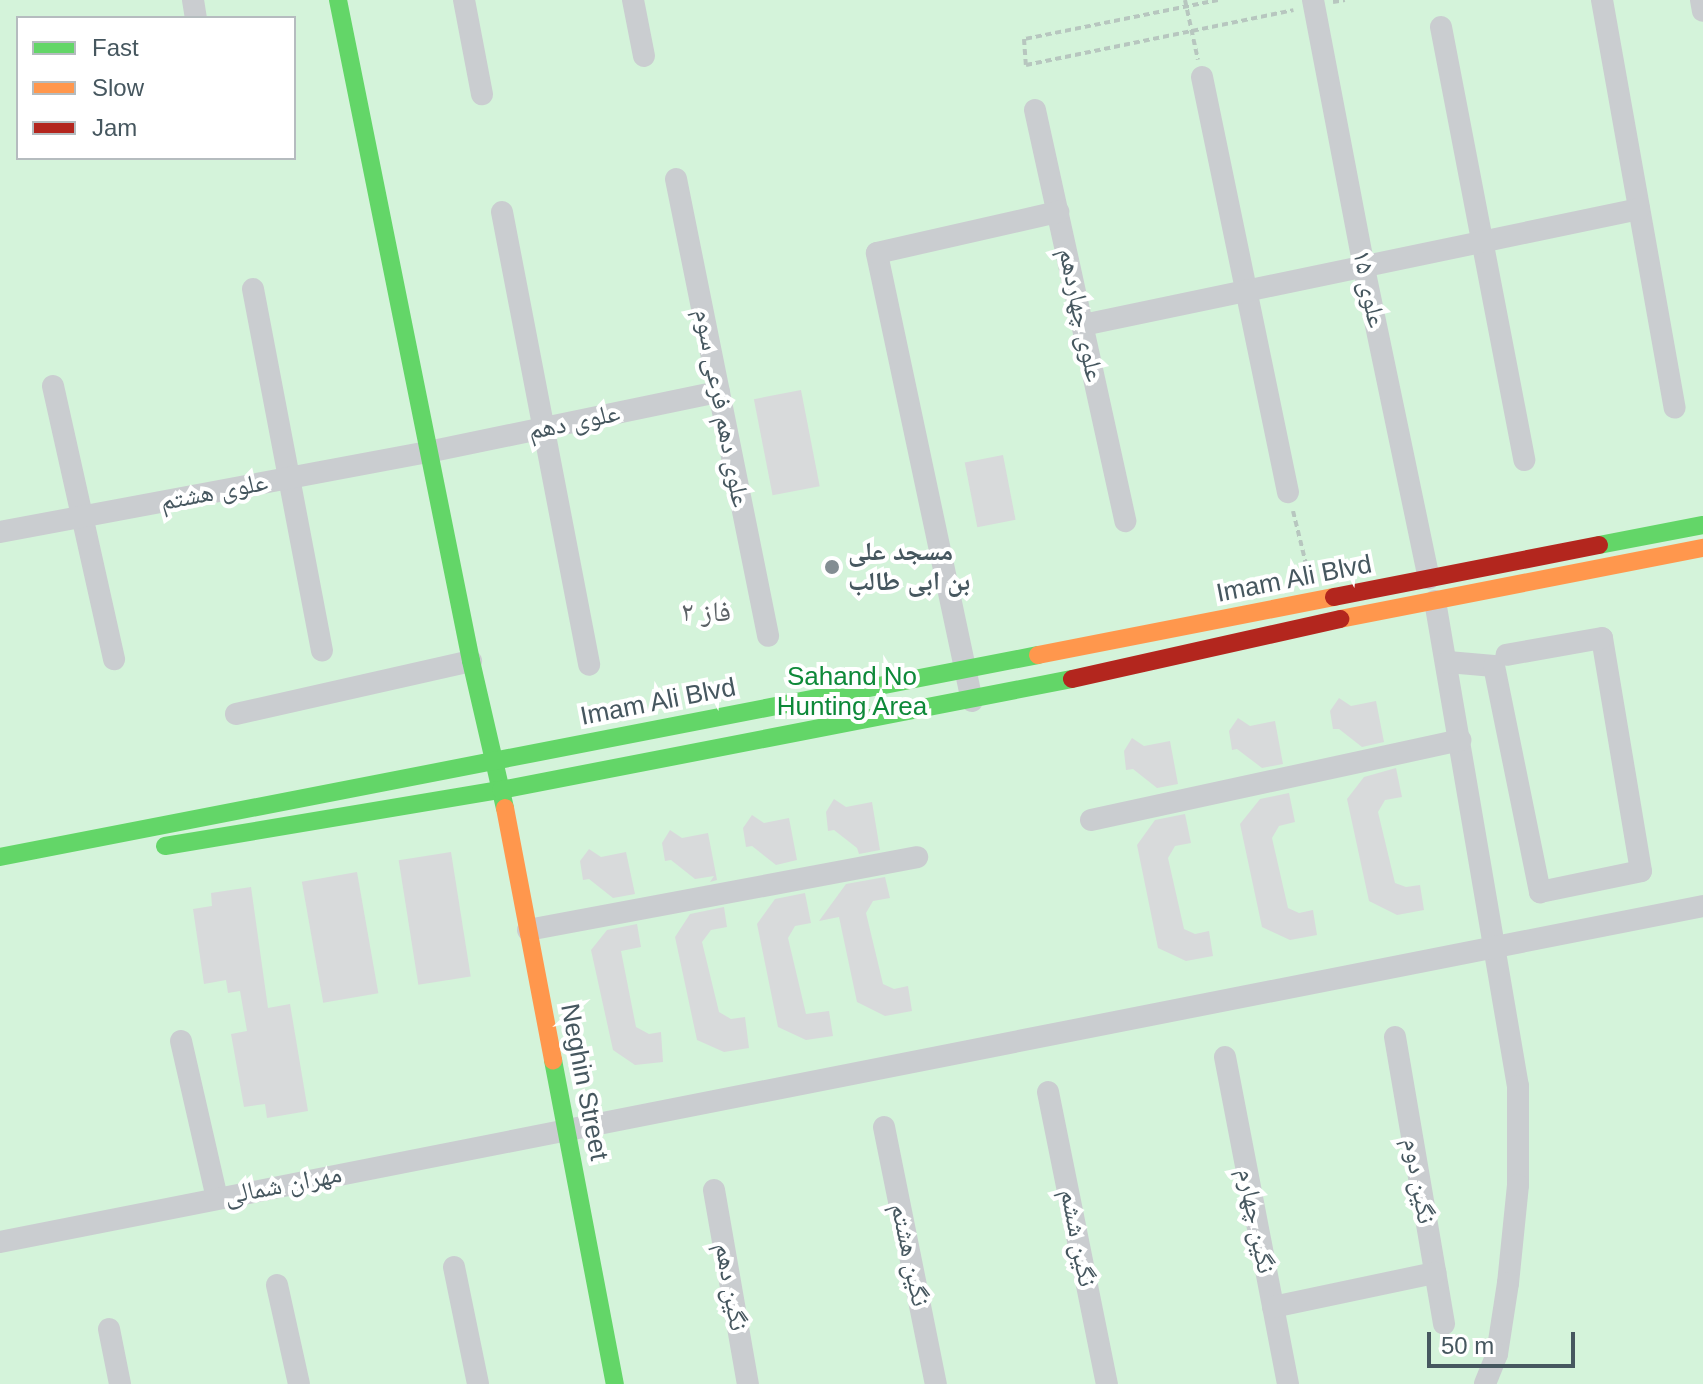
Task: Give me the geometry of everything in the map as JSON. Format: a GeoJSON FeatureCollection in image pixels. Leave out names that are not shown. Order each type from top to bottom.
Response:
{"type":"FeatureCollection","features":[{"type":"Feature","properties":{"kind":"street","name":"Neghin Street"},"geometry":{"type":"LineString","coordinates":[[338,0],[471,661],[501,790],[615,1384]]}},
{"type":"Feature","properties":{"kind":"street"},"geometry":{"type":"LineString","coordinates":[[464,0],[482,94]]}},
{"type":"Feature","properties":{"kind":"street"},"geometry":{"type":"LineString","coordinates":[[633,0],[644,56]]}},
{"type":"Feature","properties":{"kind":"street"},"geometry":{"type":"LineString","coordinates":[[1602,0],[1675,408]]}},
{"type":"Feature","properties":{"kind":"street"},"geometry":{"type":"LineString","coordinates":[[1701,0],[1703,11]]}},
{"type":"Feature","properties":{"kind":"street","name":"علوی ۱۵"},"geometry":{"type":"LineString","coordinates":[[1313,3],[1364,268],[1429,578]]}},
{"type":"Feature","properties":{"kind":"street"},"geometry":{"type":"LineString","coordinates":[[1441,27],[1485,242],[1524,460]]}},
{"type":"Feature","properties":{"kind":"street"},"geometry":{"type":"LineString","coordinates":[[1202,77],[1288,492]]}},
{"type":"Feature","properties":{"kind":"street","name":"علوی چهاردهم"},"geometry":{"type":"LineString","coordinates":[[1035,110],[1125,521]]}},
{"type":"Feature","properties":{"kind":"street","name":"علوی دهم فرعی سوم"},"geometry":{"type":"LineString","coordinates":[[676,179],[768,636]]}},
{"type":"Feature","properties":{"kind":"street"},"geometry":{"type":"LineString","coordinates":[[1083,325],[1639,209]]}},
{"type":"Feature","properties":{"kind":"street"},"geometry":{"type":"LineString","coordinates":[[502,212],[589,665]]}},
{"type":"Feature","properties":{"kind":"street"},"geometry":{"type":"LineString","coordinates":[[972,701],[877,253],[1058,212]]}},
{"type":"Feature","properties":{"kind":"street"},"geometry":{"type":"LineString","coordinates":[[253,289],[322,650]]}},
{"type":"Feature","properties":{"kind":"street"},"geometry":{"type":"LineString","coordinates":[[53,386],[114,659]]}},
{"type":"Feature","properties":{"kind":"street","name":"علوی دهم"},"geometry":{"type":"LineString","coordinates":[[428,452],[719,392]]}},
{"type":"Feature","properties":{"kind":"street","name":"علوی هشتم"},"geometry":{"type":"LineString","coordinates":[[0,532],[428,452]]}},
{"type":"Feature","properties":{"kind":"street","name":"Imam Ali Blvd"},"geometry":{"type":"LineString","coordinates":[[0,857],[1703,525]]}},
{"type":"Feature","properties":{"kind":"street","name":"Imam Ali Blvd"},"geometry":{"type":"LineString","coordinates":[[141,850],[501,790],[972,701],[1435,601],[1703,548]]}},
{"type":"Feature","properties":{"kind":"street"},"geometry":{"type":"LineString","coordinates":[[1429,578],[1448,662],[1518,1086],[1518,1185],[1497,1354],[1485,1384]]}},
{"type":"Feature","properties":{"kind":"street"},"geometry":{"type":"LineString","coordinates":[[1448,662],[1494,666],[1540,892],[1641,871],[1602,638],[1506,655]]}},
{"type":"Feature","properties":{"kind":"street"},"geometry":{"type":"LineString","coordinates":[[236,714],[471,661]]}},
{"type":"Feature","properties":{"kind":"street"},"geometry":{"type":"LineString","coordinates":[[1091,820],[1460,740]]}},
{"type":"Feature","properties":{"kind":"street"},"geometry":{"type":"LineString","coordinates":[[0,874],[109,855]]}},
{"type":"Feature","properties":{"kind":"street"},"geometry":{"type":"LineString","coordinates":[[528,930],[917,857]]}},
{"type":"Feature","properties":{"kind":"street","name":"مهران شمالی"},"geometry":{"type":"LineString","coordinates":[[0,1242],[1703,906]]}},
{"type":"Feature","properties":{"kind":"street","name":"نگین دوم"},"geometry":{"type":"LineString","coordinates":[[1395,1037],[1444,1324]]}},
{"type":"Feature","properties":{"kind":"street"},"geometry":{"type":"LineString","coordinates":[[181,1041],[217,1198]]}},
{"type":"Feature","properties":{"kind":"street","name":"نگین چهارم"},"geometry":{"type":"LineString","coordinates":[[1225,1057],[1288,1384]]}},
{"type":"Feature","properties":{"kind":"street","name":"نگین ششم"},"geometry":{"type":"LineString","coordinates":[[1048,1092],[1107,1384]]}},
{"type":"Feature","properties":{"kind":"street","name":"نگین هشتم"},"geometry":{"type":"LineString","coordinates":[[884,1127],[936,1384]]}},
{"type":"Feature","properties":{"kind":"street","name":"نگین دهم"},"geometry":{"type":"LineString","coordinates":[[714,1190],[748,1384]]}},
{"type":"Feature","properties":{"kind":"street"},"geometry":{"type":"LineString","coordinates":[[454,1267],[478,1384]]}},
{"type":"Feature","properties":{"kind":"street"},"geometry":{"type":"LineString","coordinates":[[1273,1307],[1435,1273]]}},
{"type":"Feature","properties":{"kind":"street"},"geometry":{"type":"LineString","coordinates":[[277,1285],[299,1384]]}},
{"type":"Feature","properties":{"kind":"street"},"geometry":{"type":"LineString","coordinates":[[109,1329],[120,1384]]}},
{"type":"Feature","properties":{"kind":"path"},"geometry":{"type":"LineString","coordinates":[[1218,0],[1186,3],[1024,39],[1026,65],[1313,3],[1345,0]]}},
{"type":"Feature","properties":{"kind":"path"},"geometry":{"type":"LineString","coordinates":[[1186,3],[1202,77]]}},
{"type":"Feature","properties":{"kind":"path"},"geometry":{"type":"LineString","coordinates":[[1288,492],[1316,601]]}},
{"type":"Feature","properties":{"kind":"green space","name":"Sahand No Hunting Area"},"geometry":{"type":"Polygon","coordinates":[[[0,0],[1703,0],[1703,1384],[0,1384],[0,0]]]}},
{"type":"Feature","properties":{"kind":"building"},"geometry":{"type":"Polygon","coordinates":[[[801,390],[820,486],[773,495],[754,399],[801,390]]]}},
{"type":"Feature","properties":{"kind":"building"},"geometry":{"type":"Polygon","coordinates":[[[1003,455],[1016,520],[977,527],[965,462],[1003,455]]]}},
{"type":"Feature","properties":{"kind":"building"},"geometry":{"type":"Polygon","coordinates":[[[1339,698],[1351,706],[1376,701],[1384,742],[1362,747],[1339,729],[1333,729],[1330,711],[1339,698]]]}},
{"type":"Feature","properties":{"kind":"building"},"geometry":{"type":"Polygon","coordinates":[[[1238,718],[1250,726],[1275,721],[1283,764],[1262,768],[1237,749],[1232,750],[1229,731],[1238,718]]]}},
{"type":"Feature","properties":{"kind":"building"},"geometry":{"type":"Polygon","coordinates":[[[1132,738],[1144,746],[1170,741],[1178,784],[1157,788],[1133,769],[1126,770],[1124,751],[1132,738]]]}},
{"type":"Feature","properties":{"kind":"building"},"geometry":{"type":"Polygon","coordinates":[[[1396,768],[1402,797],[1385,800],[1378,812],[1395,883],[1406,887],[1420,885],[1424,910],[1397,915],[1369,901],[1347,799],[1364,777],[1396,768]]]}},
{"type":"Feature","properties":{"kind":"building"},"geometry":{"type":"Polygon","coordinates":[[[1289,793],[1295,822],[1279,826],[1272,838],[1288,908],[1299,913],[1313,910],[1317,935],[1290,940],[1262,927],[1240,824],[1260,799],[1289,793]]]}},
{"type":"Feature","properties":{"kind":"building"},"geometry":{"type":"Polygon","coordinates":[[[834,799],[846,807],[872,802],[880,850],[859,854],[857,848],[834,830],[828,831],[826,812],[834,799]]]}},
{"type":"Feature","properties":{"kind":"building"},"geometry":{"type":"Polygon","coordinates":[[[1185,814],[1191,843],[1175,846],[1168,858],[1184,929],[1195,934],[1209,931],[1213,956],[1186,961],[1158,948],[1137,845],[1155,820],[1185,814]]]}},
{"type":"Feature","properties":{"kind":"building"},"geometry":{"type":"Polygon","coordinates":[[[752,815],[764,823],[789,818],[797,860],[776,865],[752,846],[746,847],[743,828],[752,815]]]}},
{"type":"Feature","properties":{"kind":"building"},"geometry":{"type":"Polygon","coordinates":[[[670,830],[682,838],[708,833],[717,880],[710,882],[714,876],[695,879],[671,860],[665,861],[662,843],[670,830]]]}},
{"type":"Feature","properties":{"kind":"building"},"geometry":{"type":"Polygon","coordinates":[[[589,849],[601,857],[626,852],[635,894],[613,898],[589,879],[583,880],[580,861],[589,849]]]}},
{"type":"Feature","properties":{"kind":"building"},"geometry":{"type":"Polygon","coordinates":[[[451,852],[471,976],[418,985],[399,860],[451,852]]]}},
{"type":"Feature","properties":{"kind":"building"},"geometry":{"type":"Polygon","coordinates":[[[357,872],[378,993],[323,1003],[302,882],[357,872]]]}},
{"type":"Feature","properties":{"kind":"building"},"geometry":{"type":"Polygon","coordinates":[[[885,877],[890,898],[873,901],[866,913],[883,984],[894,989],[908,986],[912,1011],[885,1016],[857,1002],[839,917],[819,921],[846,884],[885,877]]]}},
{"type":"Feature","properties":{"kind":"building"},"geometry":{"type":"Polygon","coordinates":[[[251,887],[268,1008],[290,1004],[308,1111],[267,1118],[265,1104],[244,1107],[231,1034],[247,1031],[240,991],[228,993],[226,980],[204,984],[193,909],[212,906],[211,893],[251,887]]]}},
{"type":"Feature","properties":{"kind":"building"},"geometry":{"type":"Polygon","coordinates":[[[805,893],[811,923],[795,926],[788,938],[806,1014],[829,1011],[833,1036],[806,1040],[778,1027],[757,924],[775,899],[805,893]]]}},
{"type":"Feature","properties":{"kind":"building"},"geometry":{"type":"Polygon","coordinates":[[[724,907],[727,927],[711,930],[702,942],[719,1012],[731,1019],[745,1017],[749,1048],[724,1052],[697,1040],[675,937],[690,914],[724,907]]]}},
{"type":"Feature","properties":{"kind":"building"},"geometry":{"type":"Polygon","coordinates":[[[637,924],[641,947],[621,951],[636,1027],[649,1034],[661,1032],[663,1062],[635,1065],[613,1050],[591,950],[607,930],[637,924]]]}},
{"type":"Feature","properties":{"kind":"traffic: fast"},"geometry":{"type":"LineString","coordinates":[[338,0],[471,661],[505,808]]}},
{"type":"Feature","properties":{"kind":"traffic: fast"},"geometry":{"type":"LineString","coordinates":[[1599,545],[1703,525]]}},
{"type":"Feature","properties":{"kind":"traffic: fast"},"geometry":{"type":"LineString","coordinates":[[0,857],[1038,655]]}},
{"type":"Feature","properties":{"kind":"traffic: fast"},"geometry":{"type":"LineString","coordinates":[[165,846],[501,790],[1072,679]]}},
{"type":"Feature","properties":{"kind":"traffic: fast"},"geometry":{"type":"LineString","coordinates":[[553,1060],[615,1384]]}},
{"type":"Feature","properties":{"kind":"traffic: slow"},"geometry":{"type":"LineString","coordinates":[[1340,619],[1703,548]]}},
{"type":"Feature","properties":{"kind":"traffic: slow"},"geometry":{"type":"LineString","coordinates":[[1038,655],[1334,597]]}},
{"type":"Feature","properties":{"kind":"traffic: slow"},"geometry":{"type":"LineString","coordinates":[[505,808],[553,1060]]}},
{"type":"Feature","properties":{"kind":"traffic: jam"},"geometry":{"type":"LineString","coordinates":[[1334,597],[1599,545]]}},
{"type":"Feature","properties":{"kind":"traffic: jam"},"geometry":{"type":"LineString","coordinates":[[1072,679],[1340,619]]}},
{"type":"Feature","properties":{"kind":"place","name":"مسجد علی بن ابی طالب"},"geometry":{"type":"Point","coordinates":[832,567]}},
{"type":"Feature","properties":{"kind":"district","name":"فاز ۲"},"geometry":{"type":"Point","coordinates":[706,612]}}]}
